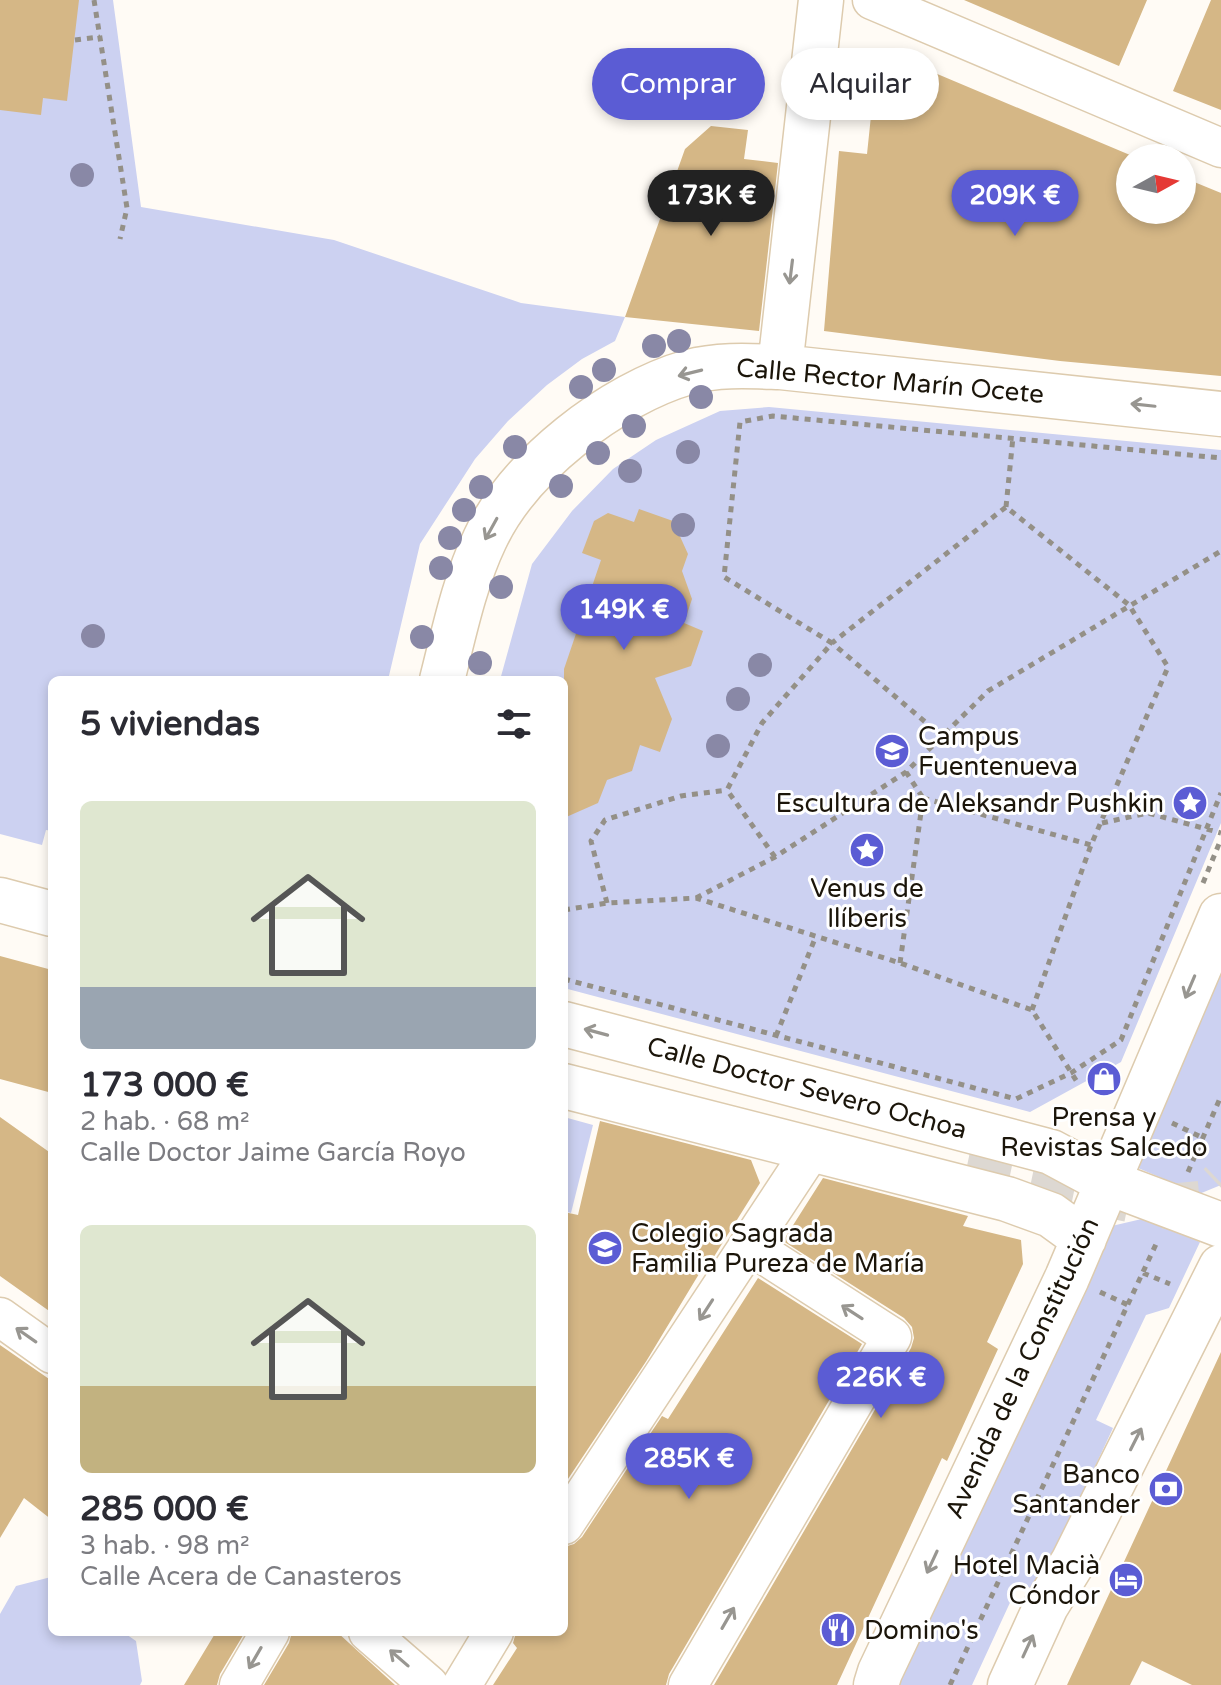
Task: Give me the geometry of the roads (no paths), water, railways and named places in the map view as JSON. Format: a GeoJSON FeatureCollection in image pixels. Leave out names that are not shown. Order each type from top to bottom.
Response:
{"type":"FeatureCollection","features":[{"type":"Feature","properties":{"kind":"main road"},"geometry":{"type":"LineString","coordinates":[[780,367],[821,0]]}},
{"type":"Feature","properties":{"kind":"main road","name":"Calle Rector Marín Ocete"},"geometry":{"type":"LineString","coordinates":[[443,676],[468,584],[486,537],[518,489],[557,449],[602,413],[654,384],[692,371],[731,365],[780,367],[1221,414]]}},
{"type":"Feature","properties":{"kind":"main road"},"geometry":{"type":"LineString","coordinates":[[0,900],[48,913]]}},
{"type":"Feature","properties":{"kind":"main road","name":"Avenida de la Constitución"},"geometry":{"type":"LineString","coordinates":[[876,1685],[1084,1239],[1221,916]]}},
{"type":"Feature","properties":{"kind":"main road","name":"Calle Doctor Severo Ochoa"},"geometry":{"type":"LineString","coordinates":[[568,1025],[1051,1152],[1115,1163]]}},
{"type":"Feature","properties":{"kind":"main road","name":"Calle Doctor Severo Ochoa"},"geometry":{"type":"LineString","coordinates":[[568,1058],[967,1166]]}},
{"type":"Feature","properties":{"kind":"main road"},"geometry":{"type":"LineString","coordinates":[[568,1087],[1007,1199],[1051,1215],[1084,1239]]}},
{"type":"Feature","properties":{"kind":"main road"},"geometry":{"type":"LineString","coordinates":[[1007,1199],[1027,1189],[1115,1163],[1221,1225]]}},
{"type":"Feature","properties":{"kind":"main road"},"geometry":{"type":"LineString","coordinates":[[1010,1685],[1046,1606],[1073,1562],[1221,1267]]}},
{"type":"Feature","properties":{"kind":"street"},"geometry":{"type":"LineString","coordinates":[[872,0],[1221,148]]}},
{"type":"Feature","properties":{"kind":"street"},"geometry":{"type":"LineString","coordinates":[[568,1519],[811,1151]]}},
{"type":"Feature","properties":{"kind":"street"},"geometry":{"type":"LineString","coordinates":[[688,1685],[892,1337],[749,1245]]}},
{"type":"Feature","properties":{"kind":"street"},"geometry":{"type":"LineString","coordinates":[[0,1317],[48,1351]]}},
{"type":"Feature","properties":{"kind":"street"},"geometry":{"type":"LineString","coordinates":[[239,1685],[268,1636]]}},
{"type":"Feature","properties":{"kind":"street"},"geometry":{"type":"LineString","coordinates":[[373,1636],[429,1685]]}},
{"type":"Feature","properties":{"kind":"street"},"geometry":{"type":"LineString","coordinates":[[462,1685],[492,1636]]}},
{"type":"Feature","properties":{"kind":"tunnel"},"geometry":{"type":"LineString","coordinates":[[967,1166],[1129,1200]]}},
{"type":"Feature","properties":{"kind":"tunnel"},"geometry":{"type":"LineString","coordinates":[[1160,1207],[1200,1203],[1221,1183]]}},
{"type":"Feature","properties":{"kind":"place","name":"Campus Fuentenueva"},"geometry":{"type":"Point","coordinates":[892,751]}},
{"type":"Feature","properties":{"kind":"place","name":"Escultura de Aleksandr Pushkin"},"geometry":{"type":"Point","coordinates":[1190,803]}},
{"type":"Feature","properties":{"kind":"place","name":"Venus de Ilíberis"},"geometry":{"type":"Point","coordinates":[867,850]}},
{"type":"Feature","properties":{"kind":"place","name":"Prensa y Revistas Salcedo"},"geometry":{"type":"Point","coordinates":[1104,1079]}},
{"type":"Feature","properties":{"kind":"place","name":"Colegio Sagrada Familia Pureza de María"},"geometry":{"type":"Point","coordinates":[605,1248]}},
{"type":"Feature","properties":{"kind":"place","name":"Banco Santander"},"geometry":{"type":"Point","coordinates":[1166,1489]}},
{"type":"Feature","properties":{"kind":"place","name":"Hotel Macià Cóndor"},"geometry":{"type":"Point","coordinates":[1126,1580]}},
{"type":"Feature","properties":{"kind":"place","name":"Domino's"},"geometry":{"type":"Point","coordinates":[838,1630]}}]}
